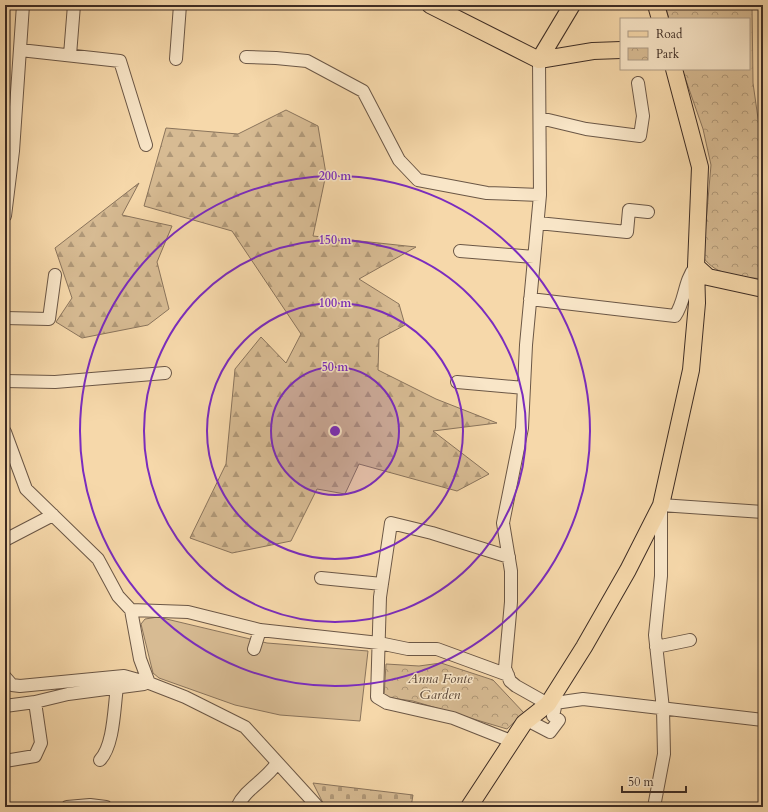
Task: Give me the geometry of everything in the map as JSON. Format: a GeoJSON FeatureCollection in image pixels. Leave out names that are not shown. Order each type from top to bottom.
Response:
{"type":"FeatureCollection","features":[{"type":"Feature","properties":{"kind":"main road"},"geometry":{"type":"LineString","coordinates":[[430,5],[539,60],[594,51],[620,50]]}},
{"type":"Feature","properties":{"kind":"main road"},"geometry":{"type":"LineString","coordinates":[[539,60],[572,5]]}},
{"type":"Feature","properties":{"kind":"main road"},"geometry":{"type":"LineString","coordinates":[[656,5],[660,18]]}},
{"type":"Feature","properties":{"kind":"main road"},"geometry":{"type":"LineString","coordinates":[[469,807],[511,741],[527,720],[552,703],[628,570],[661,504],[691,370],[697,303],[696,266],[700,167],[674,70]]}},
{"type":"Feature","properties":{"kind":"main road"},"geometry":{"type":"LineString","coordinates":[[696,266],[708,277],[763,289]]}},
{"type":"Feature","properties":{"kind":"main road"},"geometry":{"type":"LineString","coordinates":[[697,303],[708,288],[722,281]]}},
{"type":"Feature","properties":{"kind":"street"},"geometry":{"type":"LineString","coordinates":[[5,216],[23,5]]}},
{"type":"Feature","properties":{"kind":"street"},"geometry":{"type":"LineString","coordinates":[[70,55],[74,5]]}},
{"type":"Feature","properties":{"kind":"street"},"geometry":{"type":"LineString","coordinates":[[176,59],[180,5]]}},
{"type":"Feature","properties":{"kind":"street"},"geometry":{"type":"LineString","coordinates":[[20,50],[120,61],[146,145]]}},
{"type":"Feature","properties":{"kind":"street"},"geometry":{"type":"LineString","coordinates":[[246,57],[307,61],[363,91],[372,113],[399,160],[418,180],[487,193],[540,195]]}},
{"type":"Feature","properties":{"kind":"street"},"geometry":{"type":"LineString","coordinates":[[539,60],[540,195],[538,224],[530,300],[522,428],[503,523],[511,571],[511,602],[505,668],[510,681],[516,686],[552,703],[583,699],[763,720]]}},
{"type":"Feature","properties":{"kind":"street"},"geometry":{"type":"LineString","coordinates":[[540,118],[586,129],[640,136],[643,116],[638,83]]}},
{"type":"Feature","properties":{"kind":"street"},"geometry":{"type":"LineString","coordinates":[[538,224],[627,232],[629,210],[648,212]]}},
{"type":"Feature","properties":{"kind":"street"},"geometry":{"type":"LineString","coordinates":[[460,251],[534,257]]}},
{"type":"Feature","properties":{"kind":"street"},"geometry":{"type":"LineString","coordinates":[[530,300],[675,316],[681,308],[688,276],[696,266]]}},
{"type":"Feature","properties":{"kind":"street"},"geometry":{"type":"LineString","coordinates":[[5,318],[49,319],[55,275]]}},
{"type":"Feature","properties":{"kind":"street"},"geometry":{"type":"LineString","coordinates":[[5,381],[56,382],[165,373]]}},
{"type":"Feature","properties":{"kind":"street"},"geometry":{"type":"LineString","coordinates":[[457,382],[524,388]]}},
{"type":"Feature","properties":{"kind":"street"},"geometry":{"type":"LineString","coordinates":[[5,432],[26,489],[98,559],[118,596],[131,610],[140,659],[149,683]]}},
{"type":"Feature","properties":{"kind":"street"},"geometry":{"type":"LineString","coordinates":[[654,807],[664,754],[663,709],[655,635],[661,576],[661,504],[763,512]]}},
{"type":"Feature","properties":{"kind":"street"},"geometry":{"type":"LineString","coordinates":[[5,540],[53,515]]}},
{"type":"Feature","properties":{"kind":"street"},"geometry":{"type":"LineString","coordinates":[[509,557],[432,533],[391,523],[380,597],[380,643],[377,697],[387,703],[453,718],[511,741]]}},
{"type":"Feature","properties":{"kind":"street"},"geometry":{"type":"LineString","coordinates":[[321,578],[382,584]]}},
{"type":"Feature","properties":{"kind":"street"},"geometry":{"type":"LineString","coordinates":[[131,610],[188,612],[260,630],[380,643],[408,649],[437,649],[508,675]]}},
{"type":"Feature","properties":{"kind":"street"},"geometry":{"type":"LineString","coordinates":[[254,649],[260,630]]}},
{"type":"Feature","properties":{"kind":"street"},"geometry":{"type":"LineString","coordinates":[[656,647],[690,640]]}},
{"type":"Feature","properties":{"kind":"street"},"geometry":{"type":"LineString","coordinates":[[5,677],[12,685],[20,686],[124,676],[149,683],[185,697],[245,727],[318,807]]}},
{"type":"Feature","properties":{"kind":"street"},"geometry":{"type":"LineString","coordinates":[[5,706],[35,702],[68,694],[149,683]]}},
{"type":"Feature","properties":{"kind":"street"},"geometry":{"type":"LineString","coordinates":[[100,760],[107,751],[110,741],[116,687]]}},
{"type":"Feature","properties":{"kind":"street"},"geometry":{"type":"LineString","coordinates":[[5,761],[35,756],[41,743],[35,702]]}},
{"type":"Feature","properties":{"kind":"street"},"geometry":{"type":"LineString","coordinates":[[527,720],[550,732],[559,720],[553,716],[552,703]]}},
{"type":"Feature","properties":{"kind":"street"},"geometry":{"type":"LineString","coordinates":[[237,807],[240,799],[270,773],[277,763]]}},
{"type":"Feature","properties":{"kind":"street"},"geometry":{"type":"LineString","coordinates":[[67,807],[90,805],[106,807]]}},
{"type":"Feature","properties":{"kind":"green space"},"geometry":{"type":"Polygon","coordinates":[[[665,5],[752,5],[753,83],[763,154],[762,279],[737,276],[722,272],[709,264],[703,257],[711,165],[703,129],[682,70],[750,70],[750,18],[669,18],[665,5]]]}},
{"type":"Feature","properties":{"kind":"green space"},"geometry":{"type":"Polygon","coordinates":[[[286,110],[318,126],[326,174],[313,236],[416,247],[359,279],[399,304],[405,325],[379,339],[378,370],[436,399],[497,423],[433,431],[489,474],[457,491],[359,464],[345,494],[317,489],[291,541],[232,553],[190,538],[226,464],[235,369],[261,337],[286,363],[301,334],[232,231],[144,206],[166,128],[238,134],[286,110]]]}},
{"type":"Feature","properties":{"kind":"green space"},"geometry":{"type":"Polygon","coordinates":[[[139,183],[122,215],[172,226],[157,262],[169,309],[148,325],[82,338],[56,322],[72,298],[55,248],[139,183]]]}},
{"type":"Feature","properties":{"kind":"green space"},"geometry":{"type":"Polygon","coordinates":[[[158,617],[267,643],[368,651],[360,721],[280,715],[235,705],[159,678],[153,673],[141,624],[145,619],[158,617]]]}},
{"type":"Feature","properties":{"kind":"green space","name":"Anna Fonte Garden"},"geometry":{"type":"Polygon","coordinates":[[[441,663],[493,680],[524,713],[507,729],[413,701],[384,697],[386,664],[419,666],[441,663]]]}},
{"type":"Feature","properties":{"kind":"green space"},"geometry":{"type":"Polygon","coordinates":[[[313,783],[413,795],[411,807],[325,807],[313,783]]]}}]}
